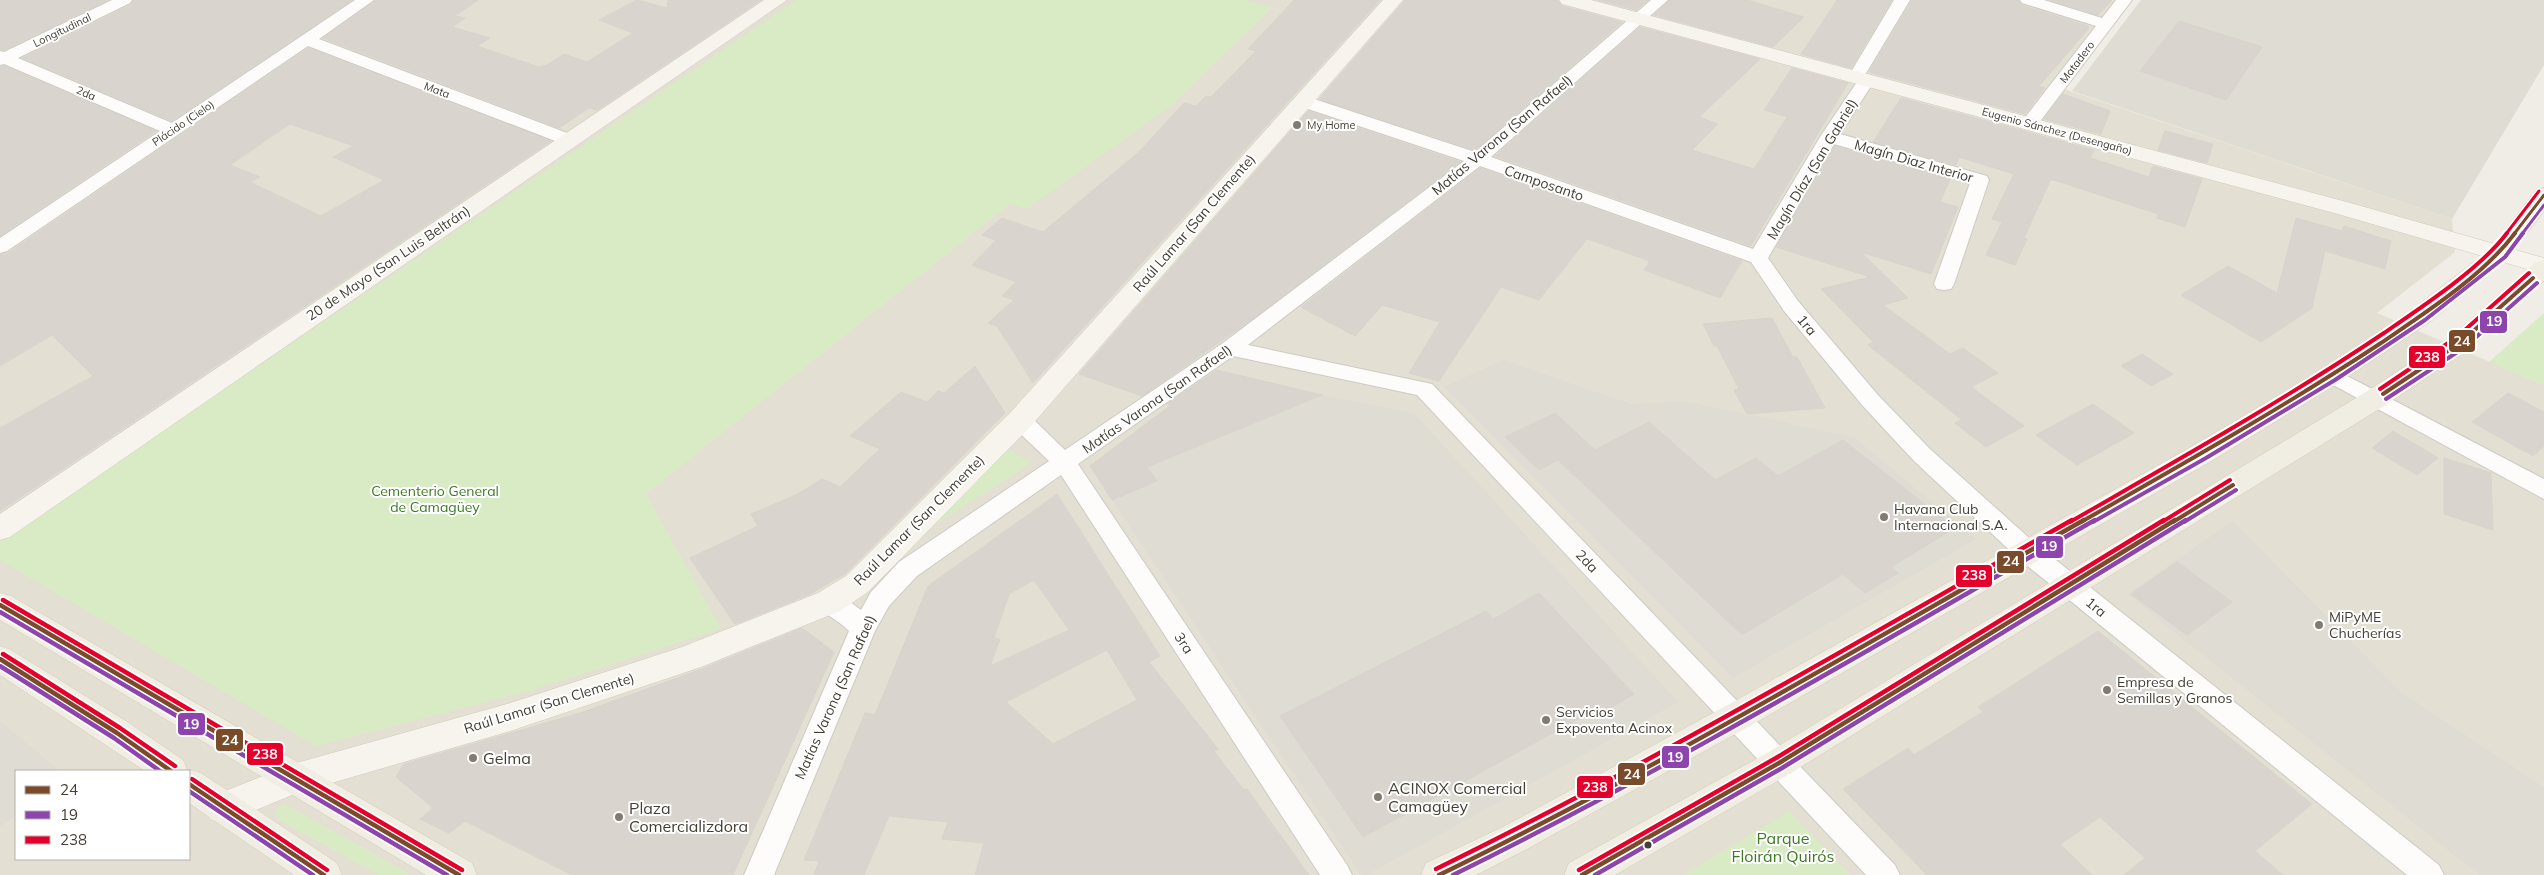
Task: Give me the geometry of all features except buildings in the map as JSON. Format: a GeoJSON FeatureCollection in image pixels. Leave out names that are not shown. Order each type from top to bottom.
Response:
{"type":"FeatureCollection","features":[{"type":"Feature","properties":{"kind":"main road"},"geometry":{"type":"LineString","coordinates":[[1439,875],[1515,838],[1736,717],[2203,453],[2332,375],[2422,315],[2501,252],[2544,195]]}},
{"type":"Feature","properties":{"kind":"main road"},"geometry":{"type":"LineString","coordinates":[[1582,875],[1779,762],[2375,399],[2461,342],[2544,267]]}},
{"type":"Feature","properties":{"kind":"main road"},"geometry":{"type":"LineString","coordinates":[[0,605],[459,875]]}},
{"type":"Feature","properties":{"kind":"main road"},"geometry":{"type":"LineString","coordinates":[[0,659],[118,733],[170,770]]}},
{"type":"Feature","properties":{"kind":"main road"},"geometry":{"type":"LineString","coordinates":[[190,785],[324,875]]}},
{"type":"Feature","properties":{"kind":"street","name":"Longitudinal"},"geometry":{"type":"LineString","coordinates":[[2,58],[124,0]]}},
{"type":"Feature","properties":{"kind":"street","name":"Plácido (Cielo)"},"geometry":{"type":"LineString","coordinates":[[0,247],[366,0]]}},
{"type":"Feature","properties":{"kind":"street","name":"20 de Mayo (San Luis Beltrán)"},"geometry":{"type":"LineString","coordinates":[[0,528],[568,140],[777,0]]}},
{"type":"Feature","properties":{"kind":"street","name":"Raúl Lamar (San Clemente)"},"geometry":{"type":"LineString","coordinates":[[222,808],[293,779],[506,718],[690,658],[829,602],[897,560],[1393,0]]}},
{"type":"Feature","properties":{"kind":"street","name":"Eugenio Sánchez (Desengaño)"},"geometry":{"type":"LineString","coordinates":[[1569,0],[2501,252],[2544,267]]}},
{"type":"Feature","properties":{"kind":"street","name":"Matías Varona (San Rafael)"},"geometry":{"type":"LineString","coordinates":[[759,875],[862,629],[880,599],[897,560],[1065,463],[1230,348],[1478,160],[1660,0]]}},
{"type":"Feature","properties":{"kind":"street","name":"Magín Díaz (San Gabriel)"},"geometry":{"type":"LineString","coordinates":[[1758,258],[1862,79],[1902,0]]}},
{"type":"Feature","properties":{"kind":"street"},"geometry":{"type":"LineString","coordinates":[[2028,0],[2105,24]]}},
{"type":"Feature","properties":{"kind":"street","name":"Matadero"},"geometry":{"type":"LineString","coordinates":[[2029,124],[2124,0]]}},
{"type":"Feature","properties":{"kind":"street","name":"Mata"},"geometry":{"type":"LineString","coordinates":[[306,40],[568,140]]}},
{"type":"Feature","properties":{"kind":"street","name":"2da"},"geometry":{"type":"LineString","coordinates":[[2,58],[172,130]]}},
{"type":"Feature","properties":{"kind":"street","name":"Camposanto"},"geometry":{"type":"LineString","coordinates":[[1302,101],[1478,160],[1758,258]]}},
{"type":"Feature","properties":{"kind":"street","name":"Magín Diaz Interior"},"geometry":{"type":"LineString","coordinates":[[1829,137],[1980,180],[1944,284]]}},
{"type":"Feature","properties":{"kind":"street","name":"1ra"},"geometry":{"type":"LineString","coordinates":[[1758,258],[1791,306],[1870,400],[1922,455],[2028,552],[2429,875]]}},
{"type":"Feature","properties":{"kind":"street","name":"2da"},"geometry":{"type":"LineString","coordinates":[[1230,348],[1424,390],[1885,875]]}},
{"type":"Feature","properties":{"kind":"street"},"geometry":{"type":"LineString","coordinates":[[2332,375],[2544,490]]}},
{"type":"Feature","properties":{"kind":"street","name":"3ra"},"geometry":{"type":"LineString","coordinates":[[1020,420],[1065,463],[1337,875]]}},
{"type":"Feature","properties":{"kind":"street"},"geometry":{"type":"LineString","coordinates":[[829,602],[851,616],[862,629]]}},
{"type":"Feature","properties":{"kind":"shaded area"},"geometry":{"type":"Polygon","coordinates":[[[0,0],[2127,0],[2055,86],[2452,219],[2455,252],[2377,313],[2544,385],[2544,875],[0,875],[0,0]]]}},
{"type":"Feature","properties":{"kind":"shaded area"},"geometry":{"type":"Polygon","coordinates":[[[2141,0],[2544,0],[2544,65],[2452,219],[2072,91],[2141,0]]]}},
{"type":"Feature","properties":{"kind":"shaded area"},"geometry":{"type":"Polygon","coordinates":[[[1503,360],[1631,404],[1684,401],[1854,437],[1976,539],[1733,678],[1444,387],[1503,360]]]}},
{"type":"Feature","properties":{"kind":"shaded area"},"geometry":{"type":"Polygon","coordinates":[[[1322,395],[1414,413],[1678,702],[1367,875],[1361,875],[1112,500],[1157,481],[1147,467],[1322,395]]]}},
{"type":"Feature","properties":{"kind":"shaded area"},"geometry":{"type":"Polygon","coordinates":[[[2233,521],[2401,692],[2544,787],[2544,875],[2479,875],[2127,594],[2233,521]]]}},
{"type":"Feature","properties":{"kind":"shaded area"},"geometry":{"type":"Polygon","coordinates":[[[0,721],[59,770],[15,770],[15,816],[0,827],[0,721]]]}},
{"type":"Feature","properties":{"kind":"green space","name":"Cementerio General de Camagüey"},"geometry":{"type":"Polygon","coordinates":[[[796,0],[1246,0],[1272,8],[1172,105],[1027,209],[1011,203],[646,494],[721,629],[522,693],[316,746],[0,560],[0,542],[796,0]]]}},
{"type":"Feature","properties":{"kind":"green space"},"geometry":{"type":"Polygon","coordinates":[[[2544,313],[2544,385],[2489,362],[2544,313]]]}},
{"type":"Feature","properties":{"kind":"green space"},"geometry":{"type":"Polygon","coordinates":[[[1008,449],[1031,463],[927,530],[1008,449]]]}},
{"type":"Feature","properties":{"kind":"green space"},"geometry":{"type":"Polygon","coordinates":[[[282,805],[292,808],[412,875],[379,875],[279,820],[274,812],[282,805]]]}},
{"type":"Feature","properties":{"kind":"green space","name":"Parque Floirán Quirós"},"geometry":{"type":"Polygon","coordinates":[[[1789,811],[1850,875],[1683,875],[1789,811]]]}},
{"type":"Feature","properties":{"kind":"transit line","name":"238"},"geometry":{"type":"LineString","coordinates":[[1436,869],[1512,832],[1733,712],[2200,448],[2329,370],[2418,310],[2496,248],[2539,191]]}},
{"type":"Feature","properties":{"kind":"transit line","name":"24"},"geometry":{"type":"LineString","coordinates":[[1439,875],[1515,838],[1736,717],[2203,453],[2332,375],[2422,315],[2501,252],[2544,195]]}},
{"type":"Feature","properties":{"kind":"transit line","name":"19"},"geometry":{"type":"LineString","coordinates":[[1453,875],[1518,843],[1739,722],[2206,458],[2335,380],[2425,320],[2505,257],[2544,205]]}},
{"type":"Feature","properties":{"kind":"transit line","name":"238"},"geometry":{"type":"LineString","coordinates":[[2380,389],[2457,337],[2529,273]]}},
{"type":"Feature","properties":{"kind":"transit line","name":"24"},"geometry":{"type":"LineString","coordinates":[[2383,394],[2461,342],[2533,278]]}},
{"type":"Feature","properties":{"kind":"transit line","name":"19"},"geometry":{"type":"LineString","coordinates":[[2386,399],[2465,347],[2537,283]]}},
{"type":"Feature","properties":{"kind":"transit line","name":"238"},"geometry":{"type":"LineString","coordinates":[[1579,870],[1776,758],[2230,480]]}},
{"type":"Feature","properties":{"kind":"transit line","name":"24"},"geometry":{"type":"LineString","coordinates":[[1582,875],[1779,763],[2233,485]]}},
{"type":"Feature","properties":{"kind":"transit line","name":"19"},"geometry":{"type":"LineString","coordinates":[[1595,875],[1782,768],[2236,490]]}},
{"type":"Feature","properties":{"kind":"transit line","name":"238"},"geometry":{"type":"LineString","coordinates":[[3,600],[462,870]]}},
{"type":"Feature","properties":{"kind":"transit line","name":"24"},"geometry":{"type":"LineString","coordinates":[[0,605],[459,875]]}},
{"type":"Feature","properties":{"kind":"transit line","name":"19"},"geometry":{"type":"LineString","coordinates":[[0,612],[447,875]]}},
{"type":"Feature","properties":{"kind":"transit line","name":"238"},"geometry":{"type":"LineString","coordinates":[[3,654],[120,728],[175,766]]}},
{"type":"Feature","properties":{"kind":"transit line","name":"24"},"geometry":{"type":"LineString","coordinates":[[0,659],[117,733],[170,770]]}},
{"type":"Feature","properties":{"kind":"transit line","name":"19"},"geometry":{"type":"LineString","coordinates":[[0,666],[114,738],[159,770]]}},
{"type":"Feature","properties":{"kind":"transit line","name":"238"},"geometry":{"type":"LineString","coordinates":[[192,779],[327,870]]}},
{"type":"Feature","properties":{"kind":"transit line","name":"24"},"geometry":{"type":"LineString","coordinates":[[190,785],[324,875]]}},
{"type":"Feature","properties":{"kind":"transit line","name":"19"},"geometry":{"type":"LineString","coordinates":[[190,792],[313,875]]}},
{"type":"Feature","properties":{"kind":"place","name":"My Home"},"geometry":{"type":"Point","coordinates":[1297,125]}},
{"type":"Feature","properties":{"kind":"place","name":"Havana Club Internacional S.A."},"geometry":{"type":"Point","coordinates":[1884,517]}},
{"type":"Feature","properties":{"kind":"place","name":"MiPyME Chucherías"},"geometry":{"type":"Point","coordinates":[2319,625]}},
{"type":"Feature","properties":{"kind":"place","name":"Empresa de Semillas y Granos"},"geometry":{"type":"Point","coordinates":[2107,690]}},
{"type":"Feature","properties":{"kind":"place","name":"Servicios Expoventa Acinox"},"geometry":{"type":"Point","coordinates":[1546,720]}},
{"type":"Feature","properties":{"kind":"place","name":"Gelma"},"geometry":{"type":"Point","coordinates":[473,758]}},
{"type":"Feature","properties":{"kind":"place","name":"ACINOX Comercial Camagüey"},"geometry":{"type":"Point","coordinates":[1378,797]}},
{"type":"Feature","properties":{"kind":"place","name":"Plaza Comercializdora"},"geometry":{"type":"Point","coordinates":[619,817]}}]}
